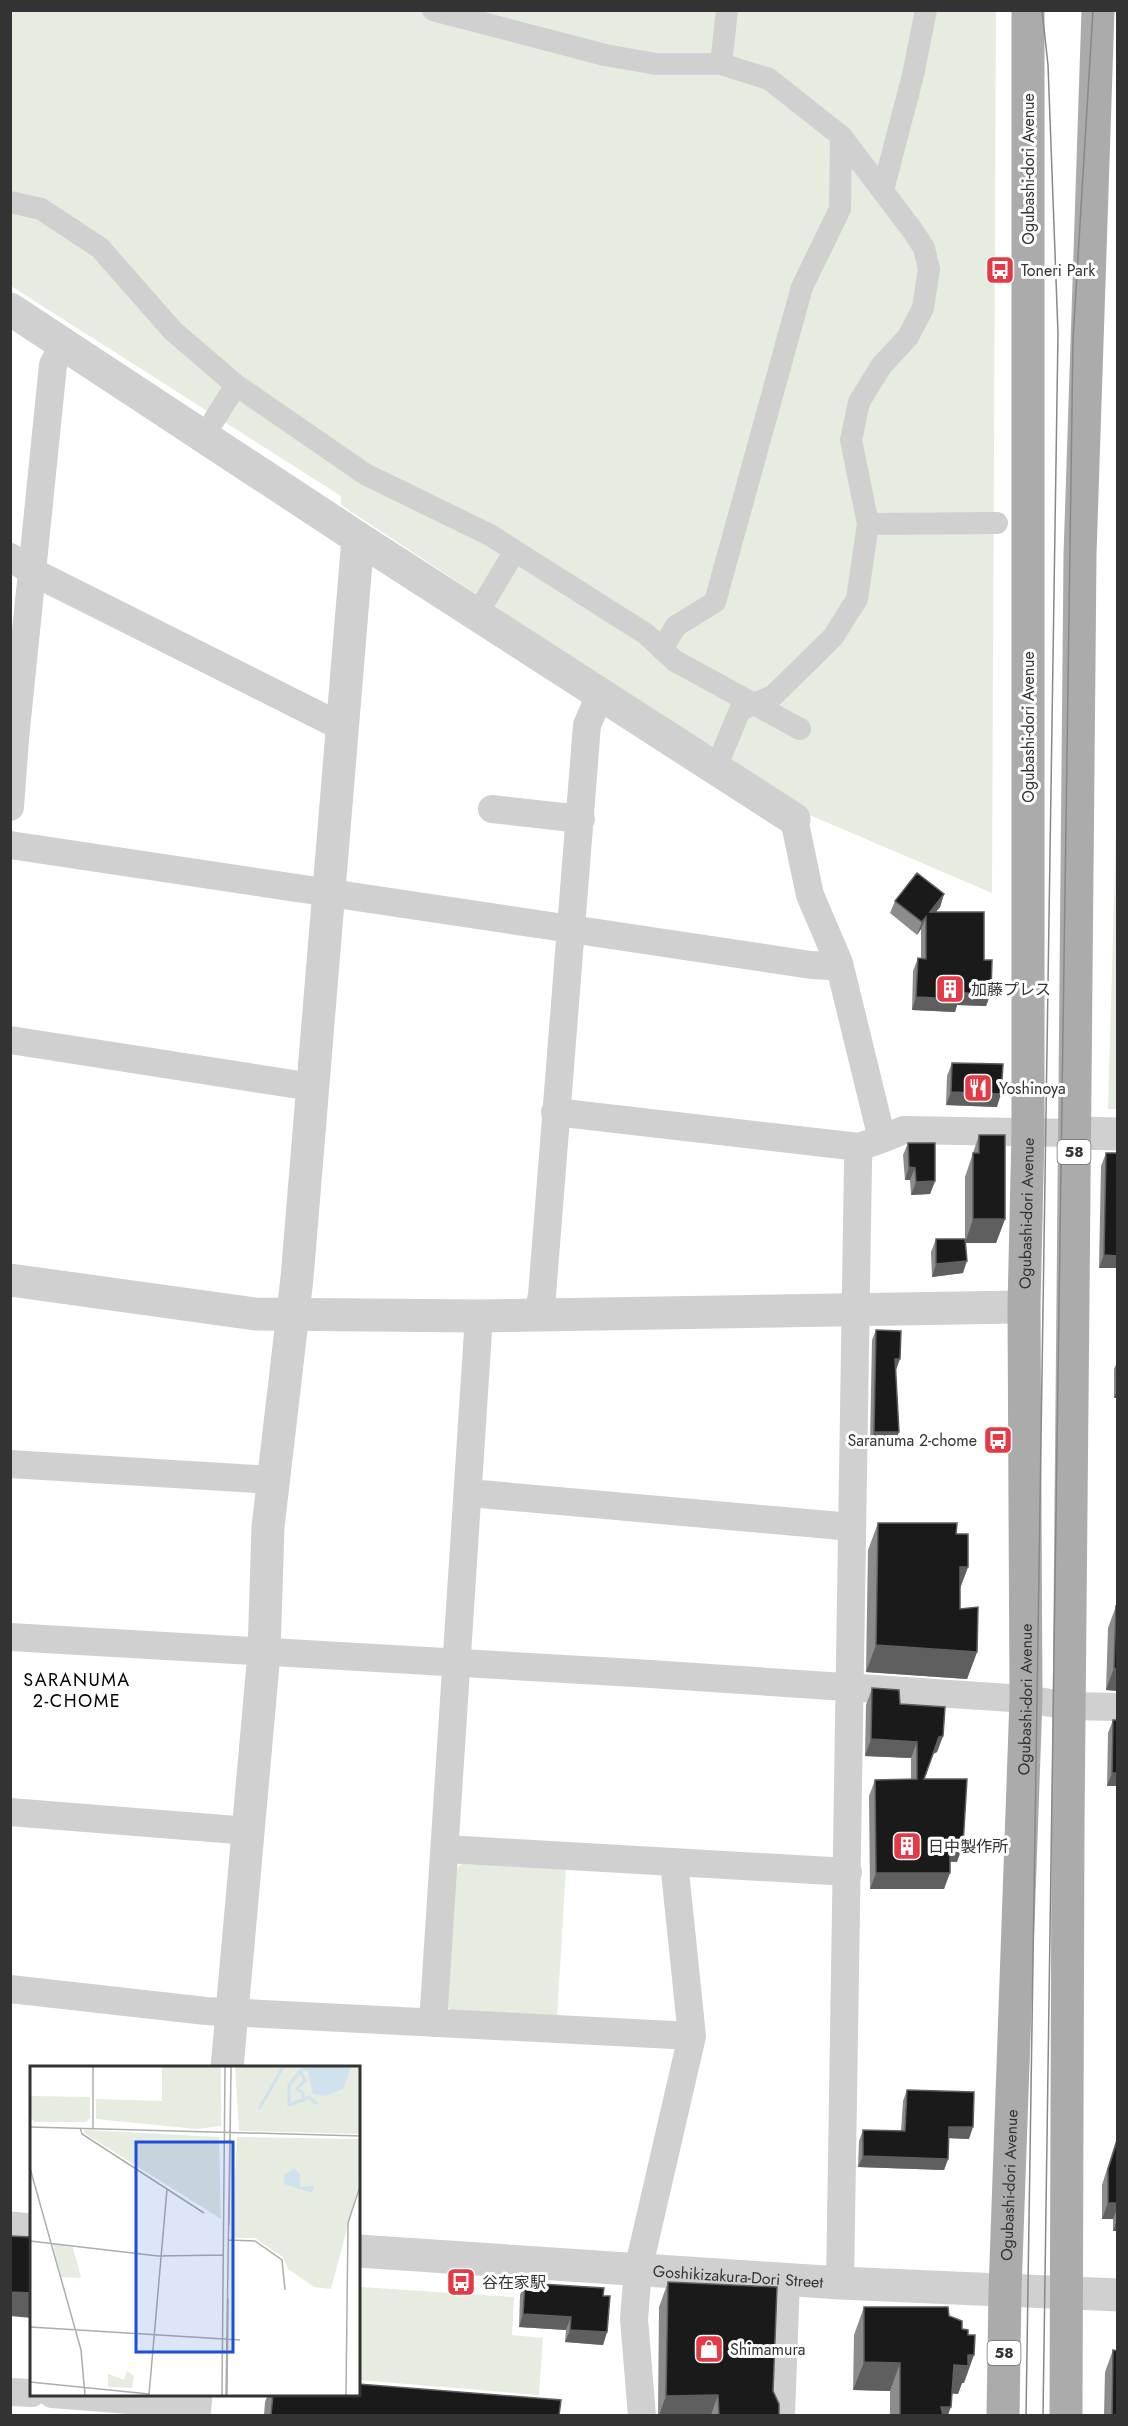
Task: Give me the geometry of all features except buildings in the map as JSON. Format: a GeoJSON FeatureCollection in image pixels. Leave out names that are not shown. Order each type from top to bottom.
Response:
{"type":"FeatureCollection","features":[{"type":"Feature","properties":{"kind":"main road","name":"Ogubashi-dori Avenue"},"geometry":{"type":"LineString","coordinates":[[1003,2415],[1005,2291],[1026,1699],[1024,1307],[1028,1132],[1028,10]]}},
{"type":"Feature","properties":{"kind":"main road","name":"58"},"geometry":{"type":"LineString","coordinates":[[1066,2415],[1069,1706],[1080,555],[1098,10]]}},
{"type":"Feature","properties":{"kind":"street"},"geometry":{"type":"LineString","coordinates":[[433,10],[615,57],[656,64],[721,64],[769,79],[841,136],[924,248],[929,269],[923,308],[908,337],[882,365],[859,402],[851,441],[868,524],[857,599],[833,637],[773,696],[740,710],[715,770]]}},
{"type":"Feature","properties":{"kind":"street"},"geometry":{"type":"LineString","coordinates":[[721,64],[727,10]]}},
{"type":"Feature","properties":{"kind":"street"},"geometry":{"type":"LineString","coordinates":[[883,190],[913,75],[926,10]]}},
{"type":"Feature","properties":{"kind":"street"},"geometry":{"type":"LineString","coordinates":[[662,649],[676,626],[715,602],[802,287],[840,209],[841,136]]}},
{"type":"Feature","properties":{"kind":"street"},"geometry":{"type":"LineString","coordinates":[[10,202],[41,209],[100,248],[173,331],[236,385],[365,474],[490,535],[646,634],[675,661],[728,692],[800,729]]}},
{"type":"Feature","properties":{"kind":"street"},"geometry":{"type":"LineString","coordinates":[[10,309],[358,538],[794,819],[810,895],[839,963],[870,1143],[855,1309],[840,2283]]}},
{"type":"Feature","properties":{"kind":"street"},"geometry":{"type":"LineString","coordinates":[[10,807],[22,565],[53,365],[64,343]]}},
{"type":"Feature","properties":{"kind":"street"},"geometry":{"type":"LineString","coordinates":[[214,420],[236,385]]}},
{"type":"Feature","properties":{"kind":"street"},"geometry":{"type":"LineString","coordinates":[[868,524],[997,523]]}},
{"type":"Feature","properties":{"kind":"street"},"geometry":{"type":"LineString","coordinates":[[227,2066],[264,1653],[268,1527],[293,1314],[340,726],[358,538]]}},
{"type":"Feature","properties":{"kind":"street"},"geometry":{"type":"LineString","coordinates":[[477,614],[515,551]]}},
{"type":"Feature","properties":{"kind":"street"},"geometry":{"type":"LineString","coordinates":[[22,565],[340,726]]}},
{"type":"Feature","properties":{"kind":"street"},"geometry":{"type":"LineString","coordinates":[[538,1314],[542,1294],[587,725],[600,695]]}},
{"type":"Feature","properties":{"kind":"street"},"geometry":{"type":"LineString","coordinates":[[492,809],[580,819]]}},
{"type":"Feature","properties":{"kind":"street"},"geometry":{"type":"LineString","coordinates":[[10,845],[811,965],[829,966],[839,963]]}},
{"type":"Feature","properties":{"kind":"street"},"geometry":{"type":"LineString","coordinates":[[10,1040],[312,1087]]}},
{"type":"Feature","properties":{"kind":"street"},"geometry":{"type":"LineString","coordinates":[[555,1112],[870,1143],[904,1130],[1118,1134]]}},
{"type":"Feature","properties":{"kind":"street"},"geometry":{"type":"LineString","coordinates":[[10,1280],[255,1314],[479,1316],[1024,1307]]}},
{"type":"Feature","properties":{"kind":"street"},"geometry":{"type":"LineString","coordinates":[[433,2023],[479,1316]]}},
{"type":"Feature","properties":{"kind":"street"},"geometry":{"type":"LineString","coordinates":[[10,1464],[273,1480]]}},
{"type":"Feature","properties":{"kind":"street"},"geometry":{"type":"LineString","coordinates":[[469,1492],[852,1527]]}},
{"type":"Feature","properties":{"kind":"street"},"geometry":{"type":"LineString","coordinates":[[10,1637],[647,1674],[1026,1699],[1069,1706],[1118,1707]]}},
{"type":"Feature","properties":{"kind":"street"},"geometry":{"type":"LineString","coordinates":[[10,1812],[249,1831]]}},
{"type":"Feature","properties":{"kind":"street"},"geometry":{"type":"LineString","coordinates":[[446,1849],[848,1872]]}},
{"type":"Feature","properties":{"kind":"street"},"geometry":{"type":"LineString","coordinates":[[642,2415],[634,2319],[638,2270],[693,2036],[674,1862]]}},
{"type":"Feature","properties":{"kind":"street"},"geometry":{"type":"LineString","coordinates":[[10,1989],[232,2013],[693,2036]]}},
{"type":"Feature","properties":{"kind":"street"},"geometry":{"type":"LineString","coordinates":[[10,2228],[30,2230]]}},
{"type":"Feature","properties":{"kind":"street","name":"Goshikizakura-Dori Street"},"geometry":{"type":"LineString","coordinates":[[360,2251],[840,2283],[1118,2295]]}},
{"type":"Feature","properties":{"kind":"street"},"geometry":{"type":"LineString","coordinates":[[782,2415],[786,2279]]}},
{"type":"Feature","properties":{"kind":"street"},"geometry":{"type":"LineString","coordinates":[[10,2392],[30,2393]]}},
{"type":"Feature","properties":{"kind":"street"},"geometry":{"type":"LineString","coordinates":[[78,2396],[195,2405]]}},
{"type":"Feature","properties":{"kind":"shaded area"},"geometry":{"type":"Polygon","coordinates":[[[10,11],[996,11],[992,893],[812,816],[341,505],[341,496],[11,286],[10,11]]]}},
{"type":"Feature","properties":{"kind":"shaded area"},"geometry":{"type":"Polygon","coordinates":[[[1117,790],[1118,1109],[1108,1109],[1117,795],[1117,790]]]}},
{"type":"Feature","properties":{"kind":"shaded area"},"geometry":{"type":"Polygon","coordinates":[[[461,1864],[566,1868],[557,2018],[452,2012],[444,2003],[453,1873],[461,1864]]]}},
{"type":"Feature","properties":{"kind":"shaded area"},"geometry":{"type":"Polygon","coordinates":[[[361,2287],[514,2297],[512,2335],[543,2338],[539,2395],[360,2380],[361,2287]]]}},
{"type":"Feature","properties":{"kind":"tram line"},"geometry":{"type":"LineString","coordinates":[[1026,2416],[1058,333],[1048,65],[1042,10]]}},
{"type":"Feature","properties":{"kind":"tram line"},"geometry":{"type":"LineString","coordinates":[[1043,2416],[1073,339],[1093,10]]}},
{"type":"Feature","properties":{"kind":"place","name":"Toneri Park"},"geometry":{"type":"Point","coordinates":[1000,270]}},
{"type":"Feature","properties":{"kind":"place","name":"加藤プレス"},"geometry":{"type":"Point","coordinates":[950,989]}},
{"type":"Feature","properties":{"kind":"place","name":"Yoshinoya"},"geometry":{"type":"Point","coordinates":[978,1088]}},
{"type":"Feature","properties":{"kind":"place","name":"Saranuma 2-chome"},"geometry":{"type":"Point","coordinates":[998,1440]}},
{"type":"Feature","properties":{"kind":"place","name":"日中製作所"},"geometry":{"type":"Point","coordinates":[907,1846]}},
{"type":"Feature","properties":{"kind":"place","name":"谷在家駅"},"geometry":{"type":"Point","coordinates":[461,2282]}},
{"type":"Feature","properties":{"kind":"place","name":"Shimamura"},"geometry":{"type":"Point","coordinates":[709,2349]}},
{"type":"Feature","properties":{"kind":"district","name":"SARANUMA 2-CHOME"},"geometry":{"type":"Point","coordinates":[77,1690]}}]}
